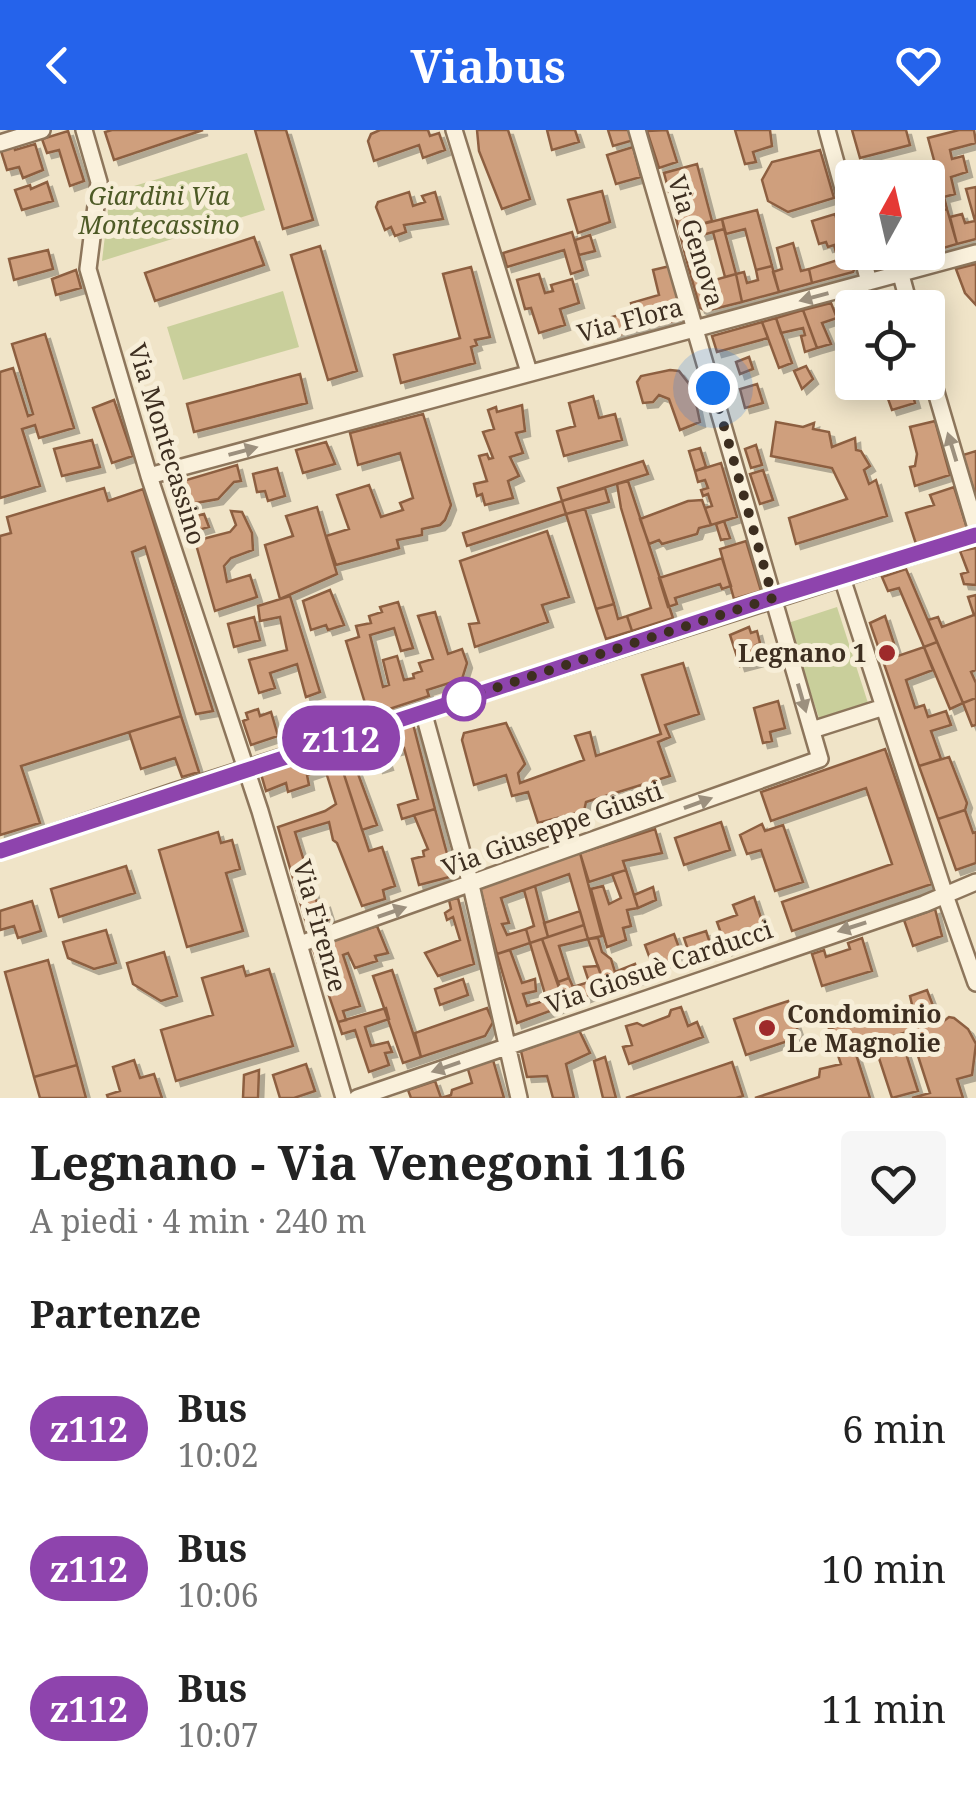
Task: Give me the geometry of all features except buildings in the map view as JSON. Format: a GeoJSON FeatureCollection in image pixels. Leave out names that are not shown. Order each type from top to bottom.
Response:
{"type":"FeatureCollection","features":[{"type":"Feature","properties":{"kind":"street"},"geometry":{"type":"LineString","coordinates":[[0,143],[42,130]]}},
{"type":"Feature","properties":{"kind":"street","name":"Via Montecassino"},"geometry":{"type":"LineString","coordinates":[[84,130],[99,182],[88,269],[149,476],[246,768]]}},
{"type":"Feature","properties":{"kind":"street"},"geometry":{"type":"LineString","coordinates":[[454,130],[529,372]]}},
{"type":"Feature","properties":{"kind":"street","name":"Via Genova"},"geometry":{"type":"LineString","coordinates":[[636,130],[820,759]]}},
{"type":"Feature","properties":{"kind":"street"},"geometry":{"type":"LineString","coordinates":[[827,130],[835,160]]}},
{"type":"Feature","properties":{"kind":"street","name":"Via Flora"},"geometry":{"type":"LineString","coordinates":[[149,476],[976,253]]}},
{"type":"Feature","properties":{"kind":"street"},"geometry":{"type":"LineString","coordinates":[[866,270],[869,282]]}},
{"type":"Feature","properties":{"kind":"street"},"geometry":{"type":"LineString","coordinates":[[900,275],[905,290]]}},
{"type":"Feature","properties":{"kind":"street"},"geometry":{"type":"LineString","coordinates":[[0,851],[976,532],[938,400]]}},
{"type":"Feature","properties":{"kind":"street"},"geometry":{"type":"LineString","coordinates":[[842,578],[976,983]]}},
{"type":"Feature","properties":{"kind":"street"},"geometry":{"type":"LineString","coordinates":[[812,730],[884,707]]}},
{"type":"Feature","properties":{"kind":"street"},"geometry":{"type":"LineString","coordinates":[[424,711],[471,885],[518,1098]]}},
{"type":"Feature","properties":{"kind":"street","name":"Via Giuseppe Giusti"},"geometry":{"type":"LineString","coordinates":[[300,944],[820,759]]}},
{"type":"Feature","properties":{"kind":"street","name":"Via Firenze"},"geometry":{"type":"LineString","coordinates":[[246,768],[344,1098]]}},
{"type":"Feature","properties":{"kind":"street","name":"Via Giosuè Carducci"},"geometry":{"type":"LineString","coordinates":[[357,1098],[976,882]]}},
{"type":"Feature","properties":{"kind":"green space","name":"Giardini Via Montecassino"},"geometry":{"type":"Polygon","coordinates":[[[247,153],[265,210],[102,261],[110,193],[247,153]]]}},
{"type":"Feature","properties":{"kind":"green space"},"geometry":{"type":"Polygon","coordinates":[[[283,291],[299,347],[183,380],[167,327],[283,291]]]}},
{"type":"Feature","properties":{"kind":"green space"},"geometry":{"type":"Polygon","coordinates":[[[837,607],[868,703],[819,718],[788,623],[837,607]]]}},
{"type":"Feature","properties":{"kind":"bus line","name":"z112"},"geometry":{"type":"LineString","coordinates":[[0,851],[756,603],[976,535]]}},
{"type":"Feature","properties":{"kind":"place","name":"Legnano 1"},"geometry":{"type":"Point","coordinates":[887,653]}},
{"type":"Feature","properties":{"kind":"place","name":"Condominio Le Magnolie"},"geometry":{"type":"Point","coordinates":[767,1028]}},
{"type":"Feature","properties":{"kind":"route"},"geometry":{"type":"LineString","coordinates":[[464,699],[455,701],[773,598],[713,388]]}}]}
